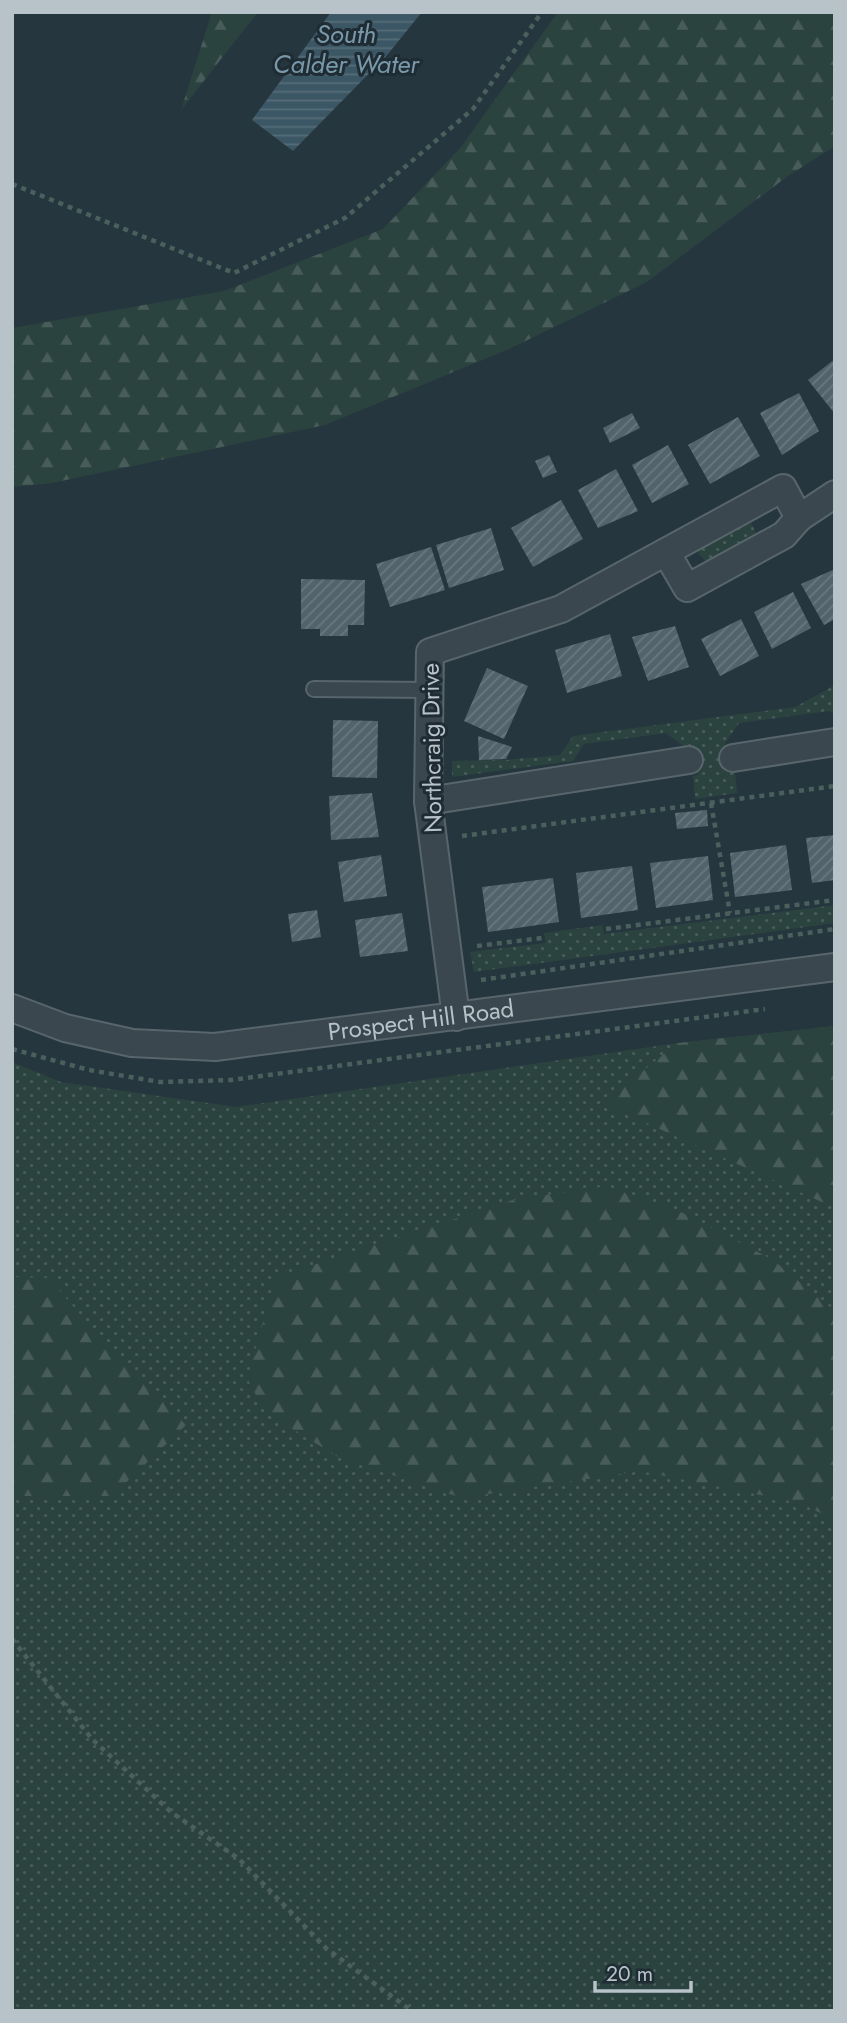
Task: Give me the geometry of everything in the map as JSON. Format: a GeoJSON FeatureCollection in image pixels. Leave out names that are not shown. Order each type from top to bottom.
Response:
{"type":"FeatureCollection","features":[{"type":"Feature","properties":{"kind":"street","name":"Northcraig Drive"},"geometry":{"type":"LineString","coordinates":[[456,1017],[428,801],[429,652],[561,609],[783,488],[799,518]]}},
{"type":"Feature","properties":{"kind":"street"},"geometry":{"type":"LineString","coordinates":[[666,552],[687,588],[785,535],[799,518],[835,494]]}},
{"type":"Feature","properties":{"kind":"street"},"geometry":{"type":"LineString","coordinates":[[733,758],[835,742]]}},
{"type":"Feature","properties":{"kind":"street"},"geometry":{"type":"LineString","coordinates":[[428,801],[689,760]]}},
{"type":"Feature","properties":{"kind":"street","name":"Prospect Hill Road"},"geometry":{"type":"LineString","coordinates":[[12,1007],[65,1028],[132,1043],[215,1048],[835,967]]}},
{"type":"Feature","properties":{"kind":"lane"},"geometry":{"type":"LineString","coordinates":[[314,689],[429,690]]}},
{"type":"Feature","properties":{"kind":"path"},"geometry":{"type":"LineString","coordinates":[[12,184],[234,273],[345,218],[355,210],[473,109],[542,12]]}},
{"type":"Feature","properties":{"kind":"path"},"geometry":{"type":"LineString","coordinates":[[433,840],[835,786]]}},
{"type":"Feature","properties":{"kind":"path"},"geometry":{"type":"LineString","coordinates":[[711,803],[730,913]]}},
{"type":"Feature","properties":{"kind":"path"},"geometry":{"type":"LineString","coordinates":[[606,929],[835,900]]}},
{"type":"Feature","properties":{"kind":"path"},"geometry":{"type":"LineString","coordinates":[[447,950],[542,938]]}},
{"type":"Feature","properties":{"kind":"path"},"geometry":{"type":"LineString","coordinates":[[12,1639],[92,1739],[171,1812],[239,1859],[327,1949],[412,2011]]}},
{"type":"Feature","properties":{"kind":"green space"},"geometry":{"type":"Polygon","coordinates":[[[212,12],[258,12],[181,110],[212,12]]]}},
{"type":"Feature","properties":{"kind":"green space"},"geometry":{"type":"Polygon","coordinates":[[[558,12],[835,12],[835,146],[788,176],[647,282],[509,349],[325,425],[52,483],[12,487],[12,328],[224,291],[383,229],[461,147],[558,12]]]}},
{"type":"Feature","properties":{"kind":"green space"},"geometry":{"type":"Polygon","coordinates":[[[745,522],[752,524],[756,533],[755,539],[708,564],[698,553],[700,548],[745,522]]]}},
{"type":"Feature","properties":{"kind":"green space"},"geometry":{"type":"Polygon","coordinates":[[[835,685],[835,715],[829,711],[739,723],[725,743],[728,771],[735,772],[737,793],[695,799],[693,776],[697,775],[693,747],[686,748],[666,733],[584,744],[573,761],[452,777],[452,761],[560,755],[573,736],[795,707],[835,685]]]}},
{"type":"Feature","properties":{"kind":"green space"},"geometry":{"type":"Polygon","coordinates":[[[835,905],[835,923],[474,972],[470,952],[546,943],[544,933],[602,925],[604,934],[835,905]]]}},
{"type":"Feature","properties":{"kind":"green space"},"geometry":{"type":"Polygon","coordinates":[[[835,1026],[835,2011],[12,2011],[12,1062],[61,1082],[236,1107],[678,1043],[835,1026]]]}},
{"type":"Feature","properties":{"kind":"green space"},"geometry":{"type":"Polygon","coordinates":[[[835,1026],[835,1208],[602,1103],[678,1043],[835,1026]]]}},
{"type":"Feature","properties":{"kind":"green space"},"geometry":{"type":"Polygon","coordinates":[[[606,1186],[683,1213],[773,1260],[835,1311],[835,1520],[800,1503],[640,1471],[462,1498],[338,1457],[265,1412],[247,1378],[276,1277],[513,1200],[606,1186]]]}},
{"type":"Feature","properties":{"kind":"green space"},"geometry":{"type":"Polygon","coordinates":[[[12,1277],[49,1278],[108,1347],[186,1425],[112,1496],[12,1496],[12,1277]]]}},
{"type":"Feature","properties":{"kind":"water","name":"South Calder Water"},"geometry":{"type":"Polygon","coordinates":[[[331,12],[422,12],[388,54],[293,151],[252,120],[331,12]]]}},
{"type":"Feature","properties":{"kind":"building"},"geometry":{"type":"Polygon","coordinates":[[[835,359],[835,414],[808,380],[835,359]]]}},
{"type":"Feature","properties":{"kind":"building"},"geometry":{"type":"Polygon","coordinates":[[[799,393],[819,431],[782,455],[760,413],[799,393]]]}},
{"type":"Feature","properties":{"kind":"building"},"geometry":{"type":"Polygon","coordinates":[[[632,413],[640,428],[610,443],[603,428],[632,413]]]}},
{"type":"Feature","properties":{"kind":"building"},"geometry":{"type":"Polygon","coordinates":[[[738,417],[760,456],[710,484],[688,445],[738,417]]]}},
{"type":"Feature","properties":{"kind":"building"},"geometry":{"type":"Polygon","coordinates":[[[668,445],[689,484],[652,503],[632,465],[668,445]]]}},
{"type":"Feature","properties":{"kind":"building"},"geometry":{"type":"Polygon","coordinates":[[[549,455],[557,472],[543,478],[535,461],[549,455]]]}},
{"type":"Feature","properties":{"kind":"building"},"geometry":{"type":"Polygon","coordinates":[[[616,469],[638,511],[598,528],[578,490],[616,469]]]}},
{"type":"Feature","properties":{"kind":"building"},"geometry":{"type":"Polygon","coordinates":[[[561,500],[583,539],[533,567],[511,528],[561,500]]]}},
{"type":"Feature","properties":{"kind":"building"},"geometry":{"type":"Polygon","coordinates":[[[491,528],[504,570],[449,588],[436,545],[491,528]]]}},
{"type":"Feature","properties":{"kind":"building"},"geometry":{"type":"Polygon","coordinates":[[[431,547],[445,590],[390,607],[376,564],[431,547]]]}},
{"type":"Feature","properties":{"kind":"building"},"geometry":{"type":"Polygon","coordinates":[[[835,569],[835,619],[824,625],[801,584],[835,569]]]}},
{"type":"Feature","properties":{"kind":"building"},"geometry":{"type":"Polygon","coordinates":[[[301,579],[365,580],[364,625],[348,625],[348,636],[320,636],[320,629],[301,629],[301,579]]]}},
{"type":"Feature","properties":{"kind":"building"},"geometry":{"type":"Polygon","coordinates":[[[793,592],[811,628],[772,649],[754,612],[793,592]]]}},
{"type":"Feature","properties":{"kind":"building"},"geometry":{"type":"Polygon","coordinates":[[[741,619],[759,656],[720,676],[701,639],[741,619]]]}},
{"type":"Feature","properties":{"kind":"building"},"geometry":{"type":"Polygon","coordinates":[[[675,626],[689,667],[648,681],[632,637],[675,626]]]}},
{"type":"Feature","properties":{"kind":"building"},"geometry":{"type":"Polygon","coordinates":[[[610,634],[622,676],[567,693],[555,650],[610,634]]]}},
{"type":"Feature","properties":{"kind":"building"},"geometry":{"type":"Polygon","coordinates":[[[487,668],[528,686],[504,739],[464,721],[487,668]]]}},
{"type":"Feature","properties":{"kind":"building"},"geometry":{"type":"Polygon","coordinates":[[[333,720],[378,721],[377,778],[332,777],[333,720]]]}},
{"type":"Feature","properties":{"kind":"building"},"geometry":{"type":"Polygon","coordinates":[[[478,736],[512,747],[506,759],[479,760],[478,736]]]}},
{"type":"Feature","properties":{"kind":"building"},"geometry":{"type":"Polygon","coordinates":[[[372,793],[379,837],[331,840],[329,796],[372,793]]]}},
{"type":"Feature","properties":{"kind":"building"},"geometry":{"type":"Polygon","coordinates":[[[707,810],[708,826],[677,829],[675,813],[707,810]]]}},
{"type":"Feature","properties":{"kind":"building"},"geometry":{"type":"Polygon","coordinates":[[[835,835],[835,880],[812,883],[806,838],[835,835]]]}},
{"type":"Feature","properties":{"kind":"building"},"geometry":{"type":"Polygon","coordinates":[[[786,845],[792,890],[735,897],[730,853],[786,845]]]}},
{"type":"Feature","properties":{"kind":"building"},"geometry":{"type":"Polygon","coordinates":[[[381,855],[387,896],[344,902],[338,862],[381,855]]]}},
{"type":"Feature","properties":{"kind":"building"},"geometry":{"type":"Polygon","coordinates":[[[708,856],[713,900],[656,908],[650,863],[708,856]]]}},
{"type":"Feature","properties":{"kind":"building"},"geometry":{"type":"Polygon","coordinates":[[[632,866],[638,910],[581,918],[576,873],[632,866]]]}},
{"type":"Feature","properties":{"kind":"building"},"geometry":{"type":"Polygon","coordinates":[[[553,878],[559,922],[488,932],[482,887],[553,878]]]}},
{"type":"Feature","properties":{"kind":"building"},"geometry":{"type":"Polygon","coordinates":[[[317,910],[321,937],[292,942],[288,914],[317,910]]]}},
{"type":"Feature","properties":{"kind":"building"},"geometry":{"type":"Polygon","coordinates":[[[402,913],[408,951],[360,957],[355,920],[402,913]]]}}]}
